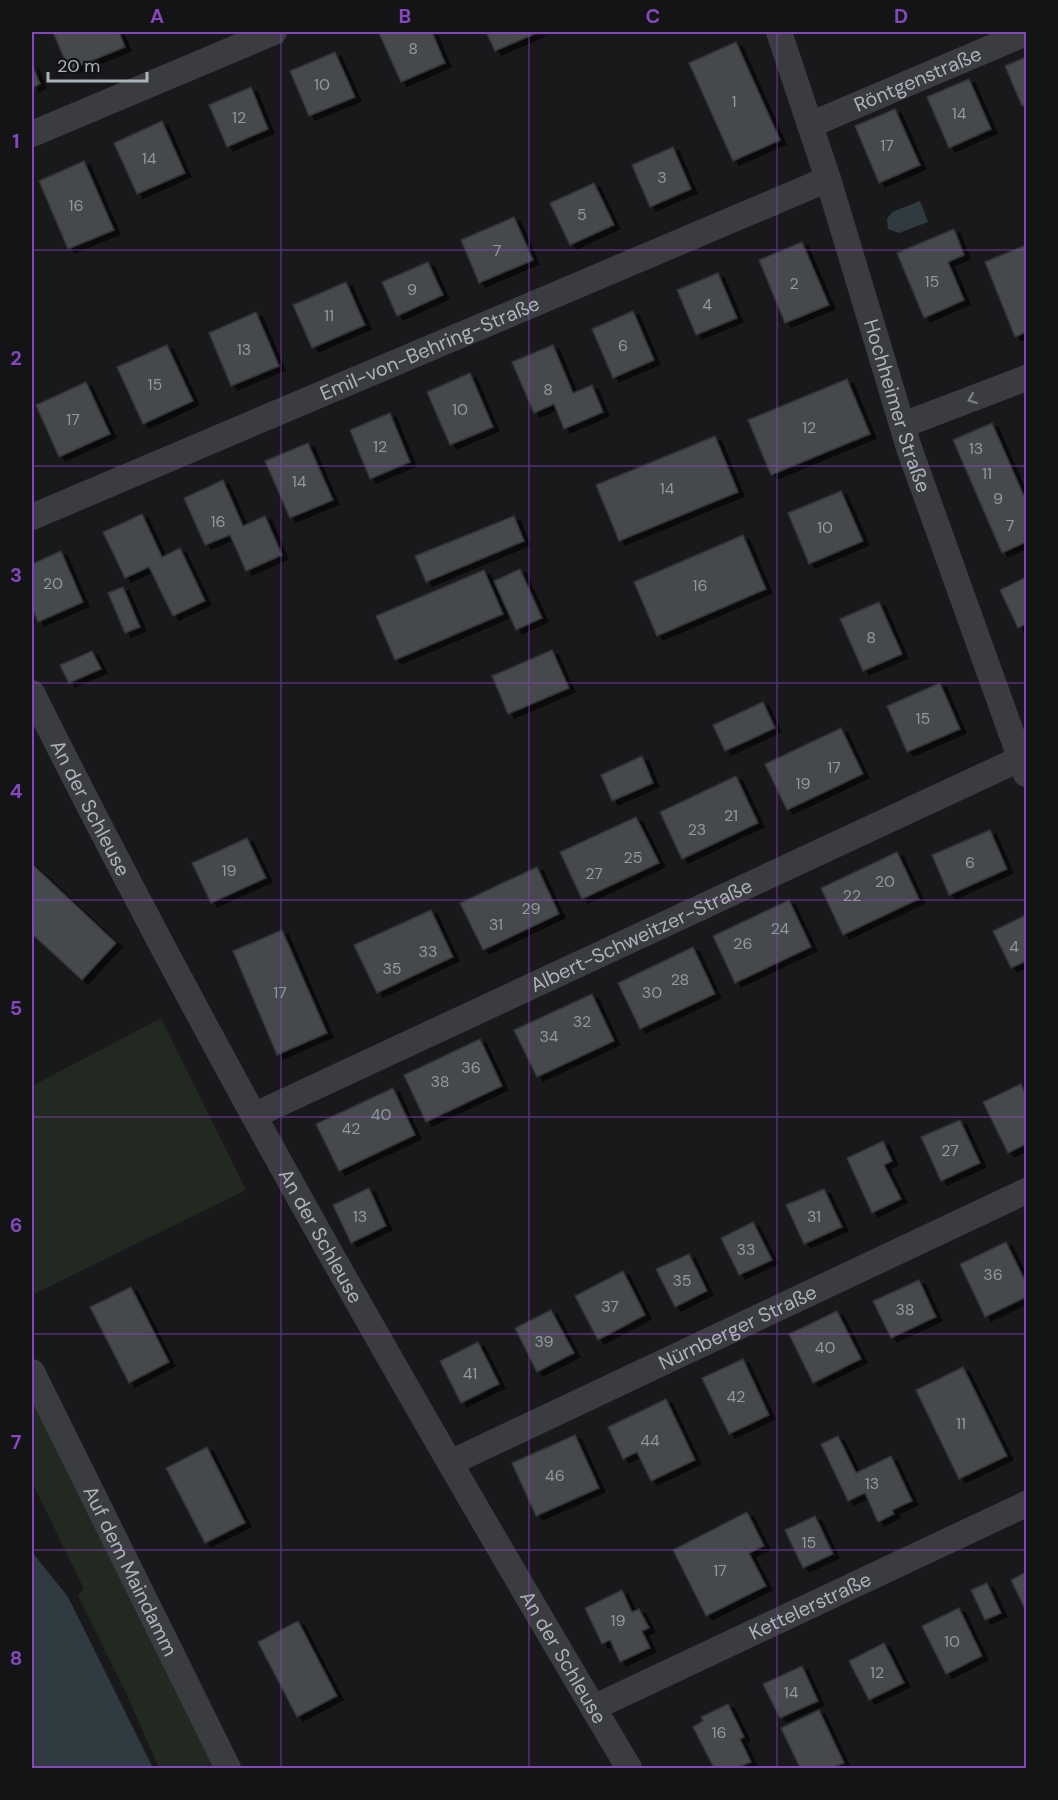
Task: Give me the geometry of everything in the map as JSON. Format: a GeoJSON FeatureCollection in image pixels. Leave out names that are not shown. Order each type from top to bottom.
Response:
{"type":"FeatureCollection","features":[{"type":"Feature","properties":{"kind":"street"},"geometry":{"type":"LineString","coordinates":[[32,134],[274,32]]}},
{"type":"Feature","properties":{"kind":"street","name":"Hochheimer Straße"},"geometry":{"type":"LineString","coordinates":[[779,32],[828,179],[903,425],[1024,763]]}},
{"type":"Feature","properties":{"kind":"street","name":"Röntgenstraße"},"geometry":{"type":"LineString","coordinates":[[810,125],[1026,33]]}},
{"type":"Feature","properties":{"kind":"street","name":"Emil-von-Behring-Straße"},"geometry":{"type":"LineString","coordinates":[[32,517],[828,179]]}},
{"type":"Feature","properties":{"kind":"street"},"geometry":{"type":"LineString","coordinates":[[903,425],[1026,378]]}},
{"type":"Feature","properties":{"kind":"street","name":"An der Schleuse"},"geometry":{"type":"LineString","coordinates":[[32,693],[133,891],[357,1305],[629,1768]]}},
{"type":"Feature","properties":{"kind":"street","name":"Albert-Schweitzer-Straße"},"geometry":{"type":"LineString","coordinates":[[255,1115],[1024,763]]}},
{"type":"Feature","properties":{"kind":"street","name":"Nürnberger Straße"},"geometry":{"type":"LineString","coordinates":[[450,1463],[1026,1191]]}},
{"type":"Feature","properties":{"kind":"street","name":"Auf dem Maindamm"},"geometry":{"type":"LineString","coordinates":[[32,1372],[228,1768]]}},
{"type":"Feature","properties":{"kind":"street","name":"Kettelerstraße"},"geometry":{"type":"LineString","coordinates":[[593,1708],[1026,1504]]}},
{"type":"Feature","properties":{"kind":"shaded area"},"geometry":{"type":"Polygon","coordinates":[[[920,201],[928,222],[899,233],[888,229],[887,219],[892,212],[920,201]]]}},
{"type":"Feature","properties":{"kind":"shaded area"},"geometry":{"type":"Polygon","coordinates":[[[161,1018],[246,1190],[32,1295],[32,1086],[161,1018]]]}},
{"type":"Feature","properties":{"kind":"shaded area"},"geometry":{"type":"Polygon","coordinates":[[[32,1401],[118,1565],[218,1768],[159,1768],[127,1695],[78,1596],[84,1589],[32,1482],[32,1401]]]}},
{"type":"Feature","properties":{"kind":"shaded area"},"geometry":{"type":"Polygon","coordinates":[[[32,1552],[68,1597],[153,1768],[32,1768],[32,1552]]]}},
{"type":"Feature","properties":{"kind":"building"},"geometry":{"type":"Polygon","coordinates":[[[53,32],[119,32],[125,47],[69,70],[53,32]]]}},
{"type":"Feature","properties":{"kind":"building"},"geometry":{"type":"Polygon","coordinates":[[[432,32],[445,63],[401,82],[379,33],[432,32]]]}},
{"type":"Feature","properties":{"kind":"building"},"geometry":{"type":"Polygon","coordinates":[[[486,32],[539,32],[495,51],[486,32]]]}},
{"type":"Feature","properties":{"kind":"building"},"geometry":{"type":"Polygon","coordinates":[[[736,42],[780,140],[733,161],[689,63],[736,42]]]}},
{"type":"Feature","properties":{"kind":"building"},"geometry":{"type":"Polygon","coordinates":[[[335,52],[355,97],[309,116],[290,71],[335,52]]]}},
{"type":"Feature","properties":{"kind":"building"},"geometry":{"type":"Polygon","coordinates":[[[1026,57],[1026,104],[1022,106],[1005,66],[1026,57]]]}},
{"type":"Feature","properties":{"kind":"building"},"geometry":{"type":"Polygon","coordinates":[[[32,64],[40,84],[32,88],[32,64]]]}},
{"type":"Feature","properties":{"kind":"building"},"geometry":{"type":"Polygon","coordinates":[[[969,79],[991,129],[949,148],[927,97],[969,79]]]}},
{"type":"Feature","properties":{"kind":"building"},"geometry":{"type":"Polygon","coordinates":[[[251,87],[268,129],[227,147],[209,105],[251,87]]]}},
{"type":"Feature","properties":{"kind":"building"},"geometry":{"type":"Polygon","coordinates":[[[895,109],[920,165],[879,183],[855,126],[895,109]]]}},
{"type":"Feature","properties":{"kind":"building"},"geometry":{"type":"Polygon","coordinates":[[[162,121],[185,173],[137,194],[114,143],[162,121]]]}},
{"type":"Feature","properties":{"kind":"building"},"geometry":{"type":"Polygon","coordinates":[[[673,147],[691,189],[650,207],[632,165],[673,147]]]}},
{"type":"Feature","properties":{"kind":"building"},"geometry":{"type":"Polygon","coordinates":[[[84,161],[114,230],[68,249],[39,181],[84,161]]]}},
{"type":"Feature","properties":{"kind":"building"},"geometry":{"type":"Polygon","coordinates":[[[594,183],[614,225],[570,245],[550,203],[594,183]]]}},
{"type":"Feature","properties":{"kind":"building"},"geometry":{"type":"Polygon","coordinates":[[[514,217],[533,260],[479,283],[461,240],[514,217]]]}},
{"type":"Feature","properties":{"kind":"building"},"geometry":{"type":"Polygon","coordinates":[[[954,229],[964,255],[948,262],[964,300],[924,318],[897,253],[954,229]]]}},
{"type":"Feature","properties":{"kind":"building"},"geometry":{"type":"Polygon","coordinates":[[[802,242],[829,305],[785,323],[759,260],[802,242]]]}},
{"type":"Feature","properties":{"kind":"building"},"geometry":{"type":"Polygon","coordinates":[[[1026,245],[1026,332],[1015,337],[985,262],[1026,245]]]}},
{"type":"Feature","properties":{"kind":"building"},"geometry":{"type":"Polygon","coordinates":[[[428,262],[443,295],[397,316],[382,282],[428,262]]]}},
{"type":"Feature","properties":{"kind":"building"},"geometry":{"type":"Polygon","coordinates":[[[718,273],[737,318],[696,335],[677,290],[718,273]]]}},
{"type":"Feature","properties":{"kind":"building"},"geometry":{"type":"Polygon","coordinates":[[[346,282],[365,325],[312,348],[293,305],[346,282]]]}},
{"type":"Feature","properties":{"kind":"building"},"geometry":{"type":"Polygon","coordinates":[[[633,311],[654,360],[613,378],[592,329],[633,311]]]}},
{"type":"Feature","properties":{"kind":"building"},"geometry":{"type":"Polygon","coordinates":[[[256,312],[279,366],[231,386],[209,333],[256,312]]]}},
{"type":"Feature","properties":{"kind":"building"},"geometry":{"type":"Polygon","coordinates":[[[167,345],[193,401],[143,424],[117,367],[167,345]]]}},
{"type":"Feature","properties":{"kind":"building"},"geometry":{"type":"Polygon","coordinates":[[[553,345],[573,393],[592,385],[603,412],[564,429],[554,404],[534,413],[512,362],[553,345]]]}},
{"type":"Feature","properties":{"kind":"building"},"geometry":{"type":"Polygon","coordinates":[[[470,373],[493,427],[450,445],[427,392],[470,373]]]}},
{"type":"Feature","properties":{"kind":"building"},"geometry":{"type":"Polygon","coordinates":[[[847,379],[870,434],[771,475],[748,420],[847,379]]]}},
{"type":"Feature","properties":{"kind":"building"},"geometry":{"type":"Polygon","coordinates":[[[86,382],[110,434],[59,457],[36,405],[86,382]]]}},
{"type":"Feature","properties":{"kind":"building"},"geometry":{"type":"Polygon","coordinates":[[[390,413],[410,462],[370,479],[350,430],[390,413]]]}},
{"type":"Feature","properties":{"kind":"building"},"geometry":{"type":"Polygon","coordinates":[[[992,423],[1026,501],[1026,542],[1002,553],[953,440],[992,423]]]}},
{"type":"Feature","properties":{"kind":"building"},"geometry":{"type":"Polygon","coordinates":[[[715,436],[738,492],[619,541],[596,485],[715,436]]]}},
{"type":"Feature","properties":{"kind":"building"},"geometry":{"type":"Polygon","coordinates":[[[308,443],[333,500],[290,518],[265,461],[308,443]]]}},
{"type":"Feature","properties":{"kind":"building"},"geometry":{"type":"Polygon","coordinates":[[[223,480],[243,526],[265,516],[282,555],[246,571],[230,535],[205,545],[184,498],[223,480]]]}},
{"type":"Feature","properties":{"kind":"building"},"geometry":{"type":"Polygon","coordinates":[[[841,491],[863,541],[809,564],[788,513],[841,491]]]}},
{"type":"Feature","properties":{"kind":"building"},"geometry":{"type":"Polygon","coordinates":[[[142,514],[162,557],[180,548],[205,601],[173,616],[149,567],[125,578],[103,532],[142,514]]]}},
{"type":"Feature","properties":{"kind":"building"},"geometry":{"type":"Polygon","coordinates":[[[514,516],[524,541],[426,582],[415,556],[514,516]]]}},
{"type":"Feature","properties":{"kind":"building"},"geometry":{"type":"Polygon","coordinates":[[[743,535],[766,589],[657,636],[634,582],[743,535]]]}},
{"type":"Feature","properties":{"kind":"building"},"geometry":{"type":"Polygon","coordinates":[[[61,551],[83,602],[38,622],[32,607],[32,564],[61,551]]]}},
{"type":"Feature","properties":{"kind":"building"},"geometry":{"type":"Polygon","coordinates":[[[520,569],[542,618],[516,630],[494,581],[520,569]]]}},
{"type":"Feature","properties":{"kind":"building"},"geometry":{"type":"Polygon","coordinates":[[[484,570],[503,614],[395,660],[376,616],[484,570]]]}},
{"type":"Feature","properties":{"kind":"building"},"geometry":{"type":"Polygon","coordinates":[[[1026,577],[1026,624],[1018,628],[1000,590],[1026,577]]]}},
{"type":"Feature","properties":{"kind":"building"},"geometry":{"type":"Polygon","coordinates":[[[123,587],[140,627],[125,633],[108,593],[123,587]]]}},
{"type":"Feature","properties":{"kind":"building"},"geometry":{"type":"Polygon","coordinates":[[[879,602],[902,654],[863,671],[840,619],[879,602]]]}},
{"type":"Feature","properties":{"kind":"building"},"geometry":{"type":"Polygon","coordinates":[[[552,650],[569,688],[508,714],[492,676],[552,650]]]}},
{"type":"Feature","properties":{"kind":"building"},"geometry":{"type":"Polygon","coordinates":[[[92,651],[101,669],[69,683],[60,665],[92,651]]]}},
{"type":"Feature","properties":{"kind":"building"},"geometry":{"type":"Polygon","coordinates":[[[940,683],[960,729],[907,752],[887,706],[940,683]]]}},
{"type":"Feature","properties":{"kind":"building"},"geometry":{"type":"Polygon","coordinates":[[[763,702],[775,728],[725,751],[713,725],[763,702]]]}},
{"type":"Feature","properties":{"kind":"building"},"geometry":{"type":"Polygon","coordinates":[[[841,728],[863,774],[787,810],[765,764],[841,728]]]}},
{"type":"Feature","properties":{"kind":"building"},"geometry":{"type":"Polygon","coordinates":[[[642,756],[653,783],[612,801],[601,775],[642,756]]]}},
{"type":"Feature","properties":{"kind":"building"},"geometry":{"type":"Polygon","coordinates":[[[736,776],[758,823],[682,859],[660,812],[736,776]]]}},
{"type":"Feature","properties":{"kind":"building"},"geometry":{"type":"Polygon","coordinates":[[[636,817],[659,863],[582,899],[560,852],[636,817]]]}},
{"type":"Feature","properties":{"kind":"building"},"geometry":{"type":"Polygon","coordinates":[[[990,830],[1007,869],[949,895],[932,855],[990,830]]]}},
{"type":"Feature","properties":{"kind":"building"},"geometry":{"type":"Polygon","coordinates":[[[247,838],[266,878],[211,903],[192,863],[247,838]]]}},
{"type":"Feature","properties":{"kind":"building"},"geometry":{"type":"Polygon","coordinates":[[[897,852],[919,899],[843,935],[821,888],[897,852]]]}},
{"type":"Feature","properties":{"kind":"building"},"geometry":{"type":"Polygon","coordinates":[[[32,864],[116,943],[82,980],[32,934],[32,864]]]}},
{"type":"Feature","properties":{"kind":"building"},"geometry":{"type":"Polygon","coordinates":[[[537,867],[559,914],[483,950],[460,903],[537,867]]]}},
{"type":"Feature","properties":{"kind":"building"},"geometry":{"type":"Polygon","coordinates":[[[789,900],[811,947],[735,983],[713,936],[789,900]]]}},
{"type":"Feature","properties":{"kind":"building"},"geometry":{"type":"Polygon","coordinates":[[[431,910],[453,957],[377,993],[354,945],[431,910]]]}},
{"type":"Feature","properties":{"kind":"building"},"geometry":{"type":"Polygon","coordinates":[[[1026,915],[1026,961],[1011,968],[993,931],[1026,915]]]}},
{"type":"Feature","properties":{"kind":"building"},"geometry":{"type":"Polygon","coordinates":[[[282,930],[327,1033],[277,1055],[233,951],[282,930]]]}},
{"type":"Feature","properties":{"kind":"building"},"geometry":{"type":"Polygon","coordinates":[[[693,947],[715,994],[640,1029],[618,983],[693,947]]]}},
{"type":"Feature","properties":{"kind":"building"},"geometry":{"type":"Polygon","coordinates":[[[592,994],[614,1041],[537,1077],[514,1030],[592,994]]]}},
{"type":"Feature","properties":{"kind":"building"},"geometry":{"type":"Polygon","coordinates":[[[480,1039],[502,1086],[426,1122],[404,1075],[480,1039]]]}},
{"type":"Feature","properties":{"kind":"building"},"geometry":{"type":"Polygon","coordinates":[[[1021,1084],[1026,1096],[1026,1144],[1008,1153],[983,1102],[1021,1084]]]}},
{"type":"Feature","properties":{"kind":"building"},"geometry":{"type":"Polygon","coordinates":[[[393,1088],[415,1135],[339,1171],[316,1124],[393,1088]]]}},
{"type":"Feature","properties":{"kind":"building"},"geometry":{"type":"Polygon","coordinates":[[[960,1120],[980,1163],[941,1181],[921,1137],[960,1120]]]}},
{"type":"Feature","properties":{"kind":"building"},"geometry":{"type":"Polygon","coordinates":[[[883,1141],[892,1161],[884,1165],[901,1199],[872,1213],[847,1158],[883,1141]]]}},
{"type":"Feature","properties":{"kind":"building"},"geometry":{"type":"Polygon","coordinates":[[[369,1188],[386,1226],[351,1243],[333,1205],[369,1188]]]}},
{"type":"Feature","properties":{"kind":"building"},"geometry":{"type":"Polygon","coordinates":[[[824,1189],[842,1227],[804,1244],[786,1205],[824,1189]]]}},
{"type":"Feature","properties":{"kind":"building"},"geometry":{"type":"Polygon","coordinates":[[[753,1222],[772,1260],[739,1275],[721,1238],[753,1222]]]}},
{"type":"Feature","properties":{"kind":"building"},"geometry":{"type":"Polygon","coordinates":[[[1006,1242],[1026,1283],[1026,1297],[985,1317],[960,1264],[1006,1242]]]}},
{"type":"Feature","properties":{"kind":"building"},"geometry":{"type":"Polygon","coordinates":[[[689,1254],[707,1291],[675,1307],[656,1269],[689,1254]]]}},
{"type":"Feature","properties":{"kind":"building"},"geometry":{"type":"Polygon","coordinates":[[[623,1271],[645,1315],[598,1340],[575,1296],[623,1271]]]}},
{"type":"Feature","properties":{"kind":"building"},"geometry":{"type":"Polygon","coordinates":[[[919,1280],[936,1317],[891,1338],[873,1301],[919,1280]]]}},
{"type":"Feature","properties":{"kind":"building"},"geometry":{"type":"Polygon","coordinates":[[[131,1287],[169,1362],[129,1383],[90,1307],[131,1287]]]}},
{"type":"Feature","properties":{"kind":"building"},"geometry":{"type":"Polygon","coordinates":[[[551,1310],[574,1353],[537,1372],[515,1328],[551,1310]]]}},
{"type":"Feature","properties":{"kind":"building"},"geometry":{"type":"Polygon","coordinates":[[[837,1311],[861,1359],[813,1383],[789,1334],[837,1311]]]}},
{"type":"Feature","properties":{"kind":"building"},"geometry":{"type":"Polygon","coordinates":[[[478,1342],[499,1384],[461,1403],[440,1361],[478,1342]]]}},
{"type":"Feature","properties":{"kind":"building"},"geometry":{"type":"Polygon","coordinates":[[[743,1359],[769,1415],[729,1434],[702,1378],[743,1359]]]}},
{"type":"Feature","properties":{"kind":"building"},"geometry":{"type":"Polygon","coordinates":[[[963,1367],[1007,1456],[959,1479],[916,1390],[963,1367]]]}},
{"type":"Feature","properties":{"kind":"building"},"geometry":{"type":"Polygon","coordinates":[[[666,1399],[695,1460],[651,1481],[637,1452],[623,1459],[608,1427],[666,1399]]]}},
{"type":"Feature","properties":{"kind":"building"},"geometry":{"type":"Polygon","coordinates":[[[575,1435],[599,1488],[536,1516],[512,1463],[575,1435]]]}},
{"type":"Feature","properties":{"kind":"building"},"geometry":{"type":"Polygon","coordinates":[[[838,1436],[856,1473],[891,1456],[912,1501],[892,1510],[894,1514],[878,1522],[865,1493],[848,1501],[821,1444],[838,1436]]]}},
{"type":"Feature","properties":{"kind":"building"},"geometry":{"type":"Polygon","coordinates":[[[207,1447],[245,1523],[205,1543],[166,1468],[207,1447]]]}},
{"type":"Feature","properties":{"kind":"building"},"geometry":{"type":"Polygon","coordinates":[[[747,1512],[764,1546],[749,1553],[766,1586],[706,1616],[673,1550],[747,1512]]]}},
{"type":"Feature","properties":{"kind":"building"},"geometry":{"type":"Polygon","coordinates":[[[815,1516],[833,1554],[803,1568],[785,1530],[815,1516]]]}},
{"type":"Feature","properties":{"kind":"building"},"geometry":{"type":"Polygon","coordinates":[[[1026,1572],[1026,1611],[1011,1580],[1026,1572]]]}},
{"type":"Feature","properties":{"kind":"building"},"geometry":{"type":"Polygon","coordinates":[[[987,1583],[1001,1613],[985,1620],[971,1590],[987,1583]]]}},
{"type":"Feature","properties":{"kind":"building"},"geometry":{"type":"Polygon","coordinates":[[[622,1590],[632,1612],[639,1609],[649,1628],[642,1631],[650,1648],[620,1662],[610,1640],[602,1644],[585,1608],[622,1590]]]}},
{"type":"Feature","properties":{"kind":"building"},"geometry":{"type":"Polygon","coordinates":[[[959,1608],[982,1656],[946,1674],[922,1626],[959,1608]]]}},
{"type":"Feature","properties":{"kind":"building"},"geometry":{"type":"Polygon","coordinates":[[[298,1621],[337,1696],[297,1717],[258,1642],[298,1621]]]}},
{"type":"Feature","properties":{"kind":"building"},"geometry":{"type":"Polygon","coordinates":[[[884,1643],[904,1683],[869,1700],[849,1661],[884,1643]]]}},
{"type":"Feature","properties":{"kind":"building"},"geometry":{"type":"Polygon","coordinates":[[[802,1666],[818,1701],[780,1718],[763,1684],[802,1666]]]}},
{"type":"Feature","properties":{"kind":"building"},"geometry":{"type":"Polygon","coordinates":[[[728,1704],[744,1737],[740,1739],[751,1762],[736,1768],[714,1768],[693,1727],[703,1721],[701,1717],[728,1704]]]}},
{"type":"Feature","properties":{"kind":"building"},"geometry":{"type":"Polygon","coordinates":[[[819,1710],[844,1763],[831,1768],[800,1768],[781,1728],[819,1710]]]}}]}
